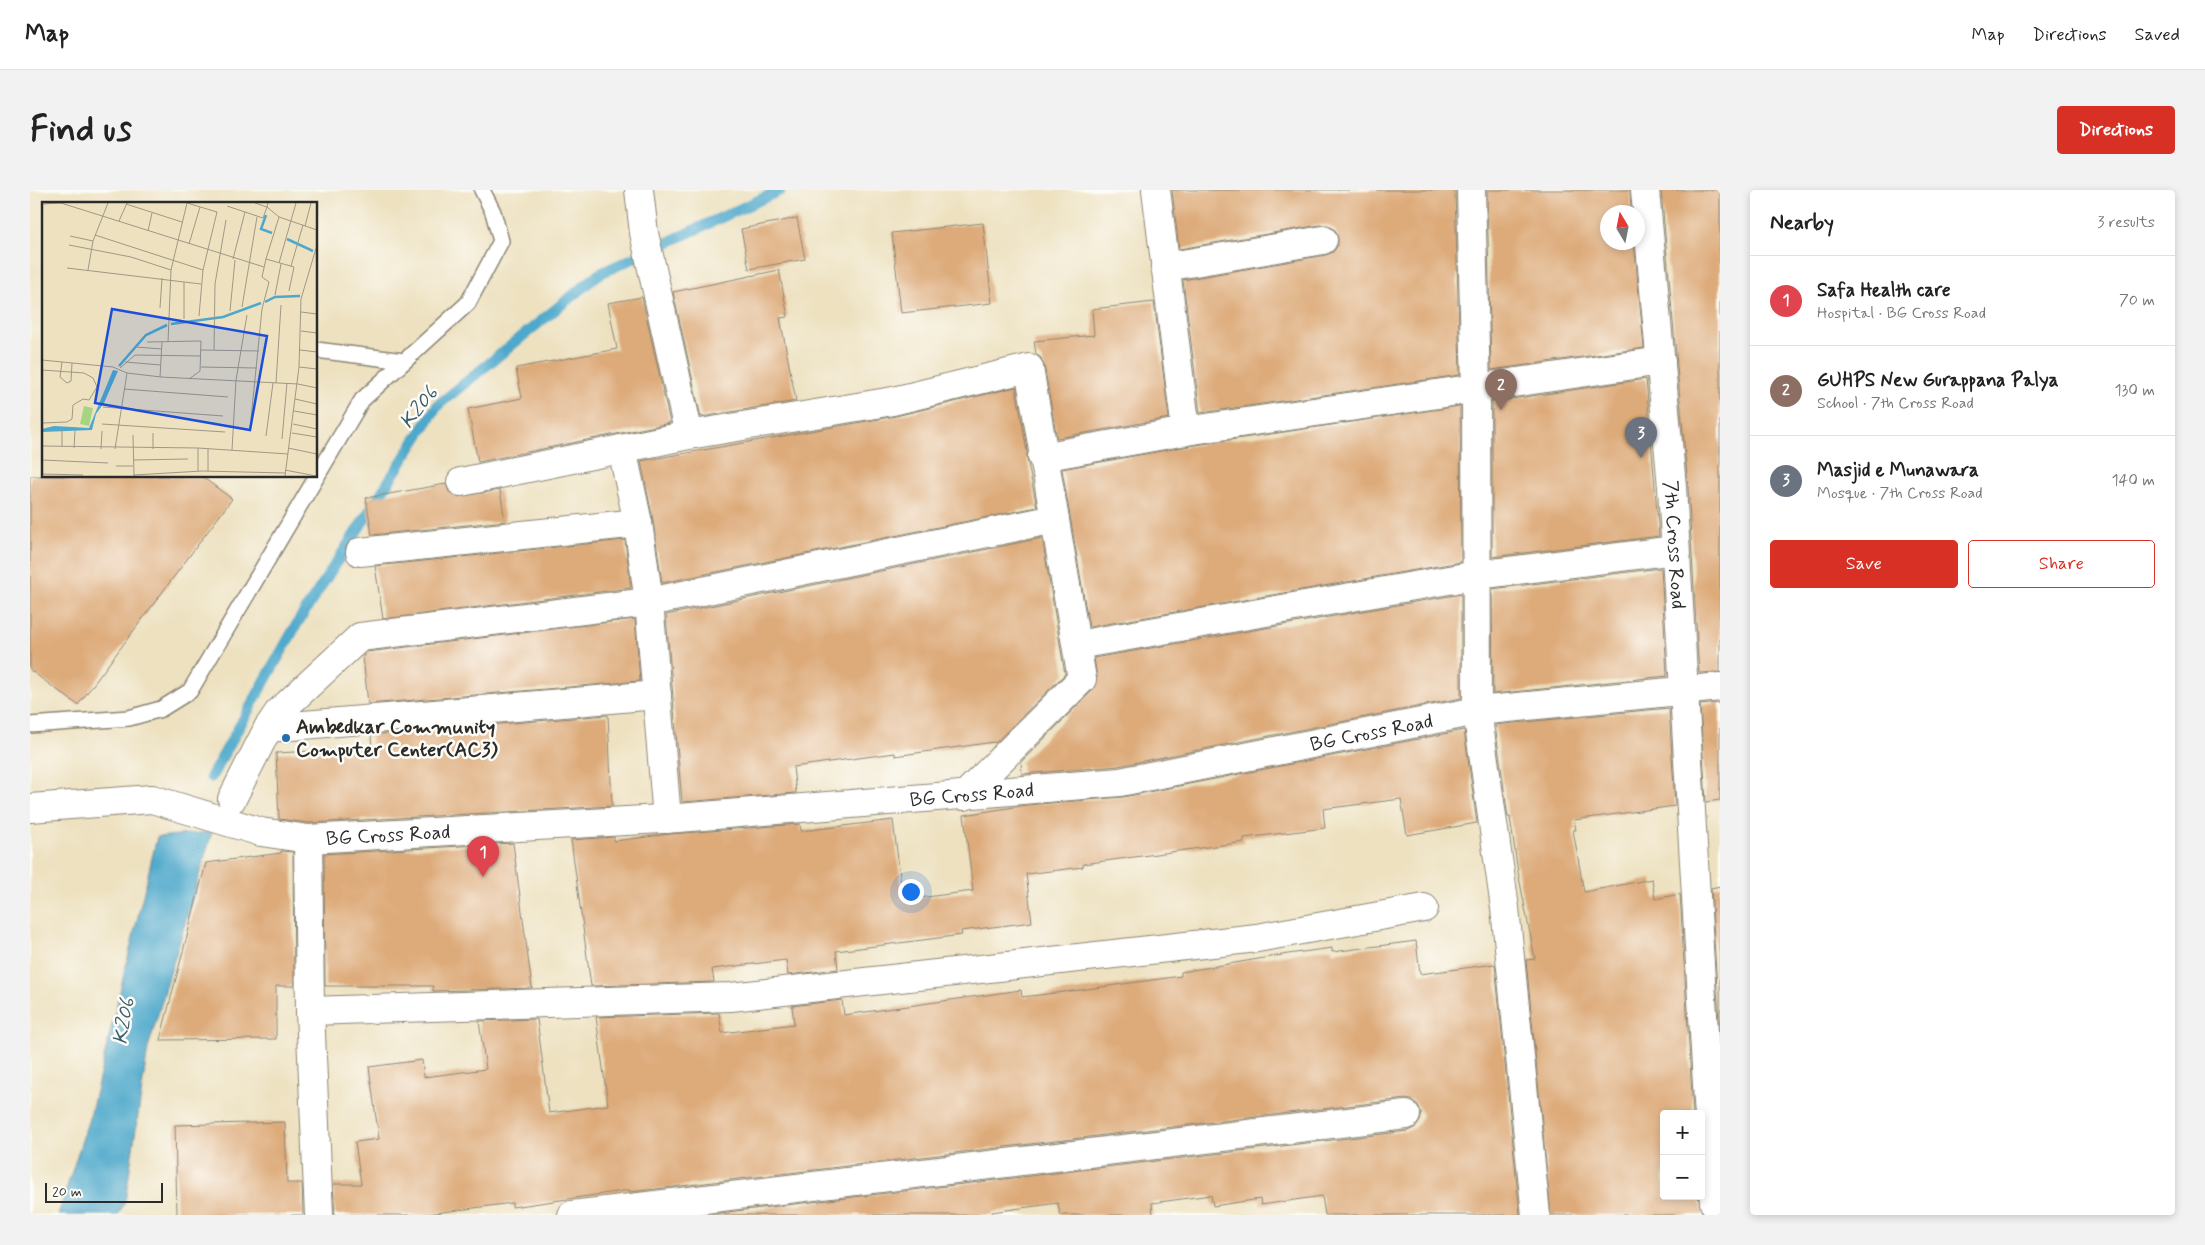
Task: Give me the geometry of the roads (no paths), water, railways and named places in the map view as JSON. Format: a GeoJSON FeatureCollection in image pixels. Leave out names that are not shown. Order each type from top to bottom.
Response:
{"type":"FeatureCollection","features":[{"type":"Feature","properties":{"kind":"street"},"geometry":{"type":"LineString","coordinates":[[639,190],[644,232],[690,435]]}},
{"type":"Feature","properties":{"kind":"street"},"geometry":{"type":"LineString","coordinates":[[1156,190],[1186,431]]}},
{"type":"Feature","properties":{"kind":"street"},"geometry":{"type":"LineString","coordinates":[[1471,190],[1476,389],[1477,711],[1505,908],[1536,1215]]}},
{"type":"Feature","properties":{"kind":"street","name":"7th Cross Road"},"geometry":{"type":"LineString","coordinates":[[1645,190],[1661,361],[1675,550],[1714,1203]]}},
{"type":"Feature","properties":{"kind":"street"},"geometry":{"type":"LineString","coordinates":[[1166,266],[1323,240]]}},
{"type":"Feature","properties":{"kind":"street"},"geometry":{"type":"LineString","coordinates":[[1042,457],[1186,431],[1661,361]]}},
{"type":"Feature","properties":{"kind":"street"},"geometry":{"type":"LineString","coordinates":[[461,482],[690,435],[893,401],[1029,368],[1042,457],[1055,519],[1082,679],[964,796]]}},
{"type":"Feature","properties":{"kind":"street"},"geometry":{"type":"LineString","coordinates":[[622,449],[638,523],[649,602],[667,819]]}},
{"type":"Feature","properties":{"kind":"street"},"geometry":{"type":"LineString","coordinates":[[225,809],[268,728],[278,713],[360,637],[649,602],[1055,519]]}},
{"type":"Feature","properties":{"kind":"street"},"geometry":{"type":"LineString","coordinates":[[360,552],[638,523]]}},
{"type":"Feature","properties":{"kind":"street"},"geometry":{"type":"LineString","coordinates":[[1077,645],[1477,575],[1675,550]]}},
{"type":"Feature","properties":{"kind":"street","name":"BG Cross Road"},"geometry":{"type":"LineString","coordinates":[[30,808],[152,798],[181,807],[225,809],[261,832],[308,838],[667,819],[1120,782],[1477,711],[1720,687]]}},
{"type":"Feature","properties":{"kind":"street"},"geometry":{"type":"LineString","coordinates":[[268,728],[657,695]]}},
{"type":"Feature","properties":{"kind":"street"},"geometry":{"type":"LineString","coordinates":[[308,838],[310,1010],[319,1215]]}},
{"type":"Feature","properties":{"kind":"street"},"geometry":{"type":"LineString","coordinates":[[310,1010],[731,997],[1257,938],[1424,908]]}},
{"type":"Feature","properties":{"kind":"street"},"geometry":{"type":"LineString","coordinates":[[572,1215],[1406,1115]]}},
{"type":"Feature","properties":{"kind":"lane"},"geometry":{"type":"LineString","coordinates":[[318,474],[362,400],[468,303],[500,241],[493,212],[482,190]]}},
{"type":"Feature","properties":{"kind":"lane"},"geometry":{"type":"LineString","coordinates":[[318,350],[404,361]]}},
{"type":"Feature","properties":{"kind":"lane"},"geometry":{"type":"LineString","coordinates":[[30,725],[129,718],[161,709],[190,691],[316,478]]}},
{"type":"Feature","properties":{"kind":"water"},"geometry":{"type":"Polygon","coordinates":[[[212,832],[148,1048],[125,1202],[118,1215],[58,1215],[91,1112],[157,837],[212,832]]]}},
{"type":"Feature","properties":{"kind":"waterway","name":"K206"},"geometry":{"type":"LineString","coordinates":[[211,777],[298,622],[438,405],[599,274],[781,190]]}},
{"type":"Feature","properties":{"kind":"place","name":"GUHPS New Gurappana Palya"},"geometry":{"type":"Point","coordinates":[1501,410]}},
{"type":"Feature","properties":{"kind":"place","name":"Masjid e Munawara"},"geometry":{"type":"Point","coordinates":[1641,458]}},
{"type":"Feature","properties":{"kind":"place","name":"Ambedkar Community Computer Center(AC3)"},"geometry":{"type":"Point","coordinates":[286,738]}},
{"type":"Feature","properties":{"kind":"place","name":"Safa Health care"},"geometry":{"type":"Point","coordinates":[483,877]}}]}
